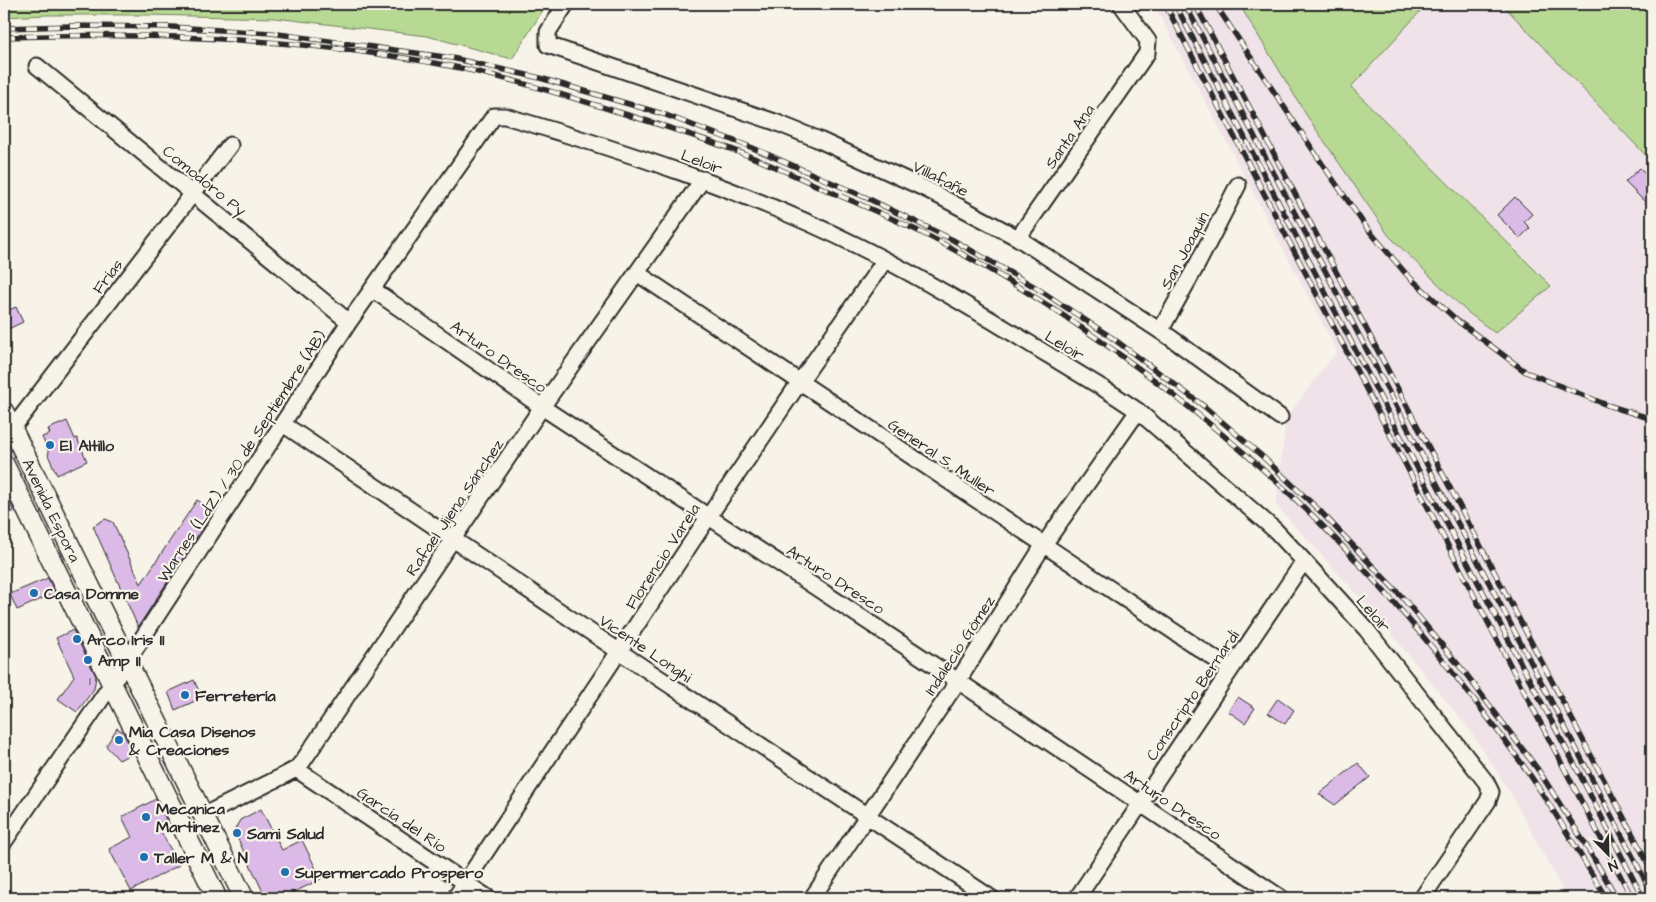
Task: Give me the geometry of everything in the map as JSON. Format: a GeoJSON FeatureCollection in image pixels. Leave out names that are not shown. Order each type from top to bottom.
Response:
{"type":"FeatureCollection","features":[{"type":"Feature","properties":{"kind":"main road","name":"Avenida Espora"},"geometry":{"type":"LineString","coordinates":[[4,412],[126,663],[244,898]]}},
{"type":"Feature","properties":{"kind":"main road","name":"Avenida Espora"},"geometry":{"type":"LineString","coordinates":[[4,464],[217,898]]}},
{"type":"Feature","properties":{"kind":"street","name":"Villafañe"},"geometry":{"type":"LineString","coordinates":[[566,4],[548,32],[548,45],[555,49],[601,62],[775,122],[809,135],[928,190],[1018,238],[1160,331],[1280,417]]}},
{"type":"Feature","properties":{"kind":"street","name":"Santa Ana"},"geometry":{"type":"LineString","coordinates":[[1018,238],[1147,52],[1148,41],[1121,4]]}},
{"type":"Feature","properties":{"kind":"street","name":"Comodoro Py"},"geometry":{"type":"LineString","coordinates":[[38,66],[349,322]]}},
{"type":"Feature","properties":{"kind":"street","name":"Leloir"},"geometry":{"type":"LineString","coordinates":[[494,116],[505,116],[524,121],[703,179],[821,229],[886,260],[948,295],[1138,411],[1276,531],[1375,641],[1486,782],[1491,792],[1488,801],[1422,898]]}},
{"type":"Feature","properties":{"kind":"street","name":"Warnes (LdZ) / 30 de Septiembre (AB)"},"geometry":{"type":"LineString","coordinates":[[4,842],[126,663],[349,322],[494,116]]}},
{"type":"Feature","properties":{"kind":"street","name":"Frías"},"geometry":{"type":"LineString","coordinates":[[12,429],[230,145]]}},
{"type":"Feature","properties":{"kind":"street","name":"Rafael Jijena Sánchez"},"geometry":{"type":"LineString","coordinates":[[202,816],[296,769],[454,540],[542,407],[703,179]]}},
{"type":"Feature","properties":{"kind":"street","name":"San Joaquín"},"geometry":{"type":"LineString","coordinates":[[1160,331],[1238,185]]}},
{"type":"Feature","properties":{"kind":"street","name":"Florencio Varela"},"geometry":{"type":"LineString","coordinates":[[455,898],[799,383],[886,260]]}},
{"type":"Feature","properties":{"kind":"street","name":"General S. Muller"},"geometry":{"type":"LineString","coordinates":[[636,273],[1230,669]]}},
{"type":"Feature","properties":{"kind":"street","name":"Arturo Dresco"},"geometry":{"type":"LineString","coordinates":[[372,289],[542,407],[710,516],[1142,803],[1281,898]]}},
{"type":"Feature","properties":{"kind":"street","name":"Indalecio Gómez"},"geometry":{"type":"LineString","coordinates":[[812,898],[958,681],[1043,546],[1138,411]]}},
{"type":"Feature","properties":{"kind":"street","name":"Vicente Longhi"},"geometry":{"type":"LineString","coordinates":[[283,424],[620,652],[991,898]]}},
{"type":"Feature","properties":{"kind":"street","name":"Conscripto Bernardi"},"geometry":{"type":"LineString","coordinates":[[1077,898],[1304,561]]}},
{"type":"Feature","properties":{"kind":"street","name":"García del Río"},"geometry":{"type":"LineString","coordinates":[[296,769],[488,898]]}},
{"type":"Feature","properties":{"kind":"shaded area"},"geometry":{"type":"Polygon","coordinates":[[[1154,4],[1652,4],[1652,898],[1567,898],[1511,794],[1470,730],[1376,615],[1276,505],[1286,418],[1337,351],[1154,4]]]}},
{"type":"Feature","properties":{"kind":"green space"},"geometry":{"type":"Polygon","coordinates":[[[4,4],[547,4],[512,59],[427,36],[275,18],[147,15],[4,17],[4,4]]]}},
{"type":"Feature","properties":{"kind":"green space"},"geometry":{"type":"Polygon","coordinates":[[[1239,4],[1427,4],[1351,87],[1551,286],[1495,333],[1466,311],[1389,236],[1307,116],[1239,4]]]}},
{"type":"Feature","properties":{"kind":"green space"},"geometry":{"type":"Polygon","coordinates":[[[1502,4],[1652,4],[1652,162],[1502,4]]]}},
{"type":"Feature","properties":{"kind":"building"},"geometry":{"type":"Polygon","coordinates":[[[1640,168],[1652,180],[1652,209],[1625,182],[1640,168]]]}},
{"type":"Feature","properties":{"kind":"building"},"geometry":{"type":"Polygon","coordinates":[[[1515,197],[1532,214],[1524,222],[1530,228],[1520,238],[1497,215],[1515,197]]]}},
{"type":"Feature","properties":{"kind":"building"},"geometry":{"type":"Polygon","coordinates":[[[16,307],[23,322],[4,331],[4,312],[16,307]]]}},
{"type":"Feature","properties":{"kind":"building"},"geometry":{"type":"Polygon","coordinates":[[[67,421],[87,461],[57,475],[42,437],[50,434],[48,429],[67,421]]]}},
{"type":"Feature","properties":{"kind":"building"},"geometry":{"type":"Polygon","coordinates":[[[4,489],[14,511],[4,519],[4,489]]]}},
{"type":"Feature","properties":{"kind":"building"},"geometry":{"type":"Polygon","coordinates":[[[197,500],[214,510],[138,627],[93,526],[105,519],[113,522],[141,584],[197,500]]]}},
{"type":"Feature","properties":{"kind":"building","name":"Casa Domme"},"geometry":{"type":"Polygon","coordinates":[[[48,578],[55,593],[17,610],[10,594],[48,578]]]}},
{"type":"Feature","properties":{"kind":"building"},"geometry":{"type":"Polygon","coordinates":[[[73,630],[96,676],[94,689],[77,712],[58,699],[74,676],[56,638],[73,630]]]}},
{"type":"Feature","properties":{"kind":"building","name":"Ferretería"},"geometry":{"type":"Polygon","coordinates":[[[194,680],[202,698],[175,710],[168,692],[194,680]]]}},
{"type":"Feature","properties":{"kind":"building"},"geometry":{"type":"Polygon","coordinates":[[[1238,697],[1255,708],[1245,723],[1228,711],[1238,697]]]}},
{"type":"Feature","properties":{"kind":"building"},"geometry":{"type":"Polygon","coordinates":[[[1278,698],[1294,710],[1285,724],[1268,713],[1278,698]]]}},
{"type":"Feature","properties":{"kind":"building","name":"Mia Casa Disenos & Creaciones"},"geometry":{"type":"Polygon","coordinates":[[[117,728],[123,732],[133,753],[119,760],[106,746],[117,728]]]}},
{"type":"Feature","properties":{"kind":"building"},"geometry":{"type":"Polygon","coordinates":[[[1358,763],[1370,777],[1335,805],[1319,794],[1358,763]]]}},
{"type":"Feature","properties":{"kind":"building","name":"Taller M & N"},"geometry":{"type":"Polygon","coordinates":[[[156,799],[166,819],[157,824],[179,865],[131,891],[109,849],[132,837],[122,817],[156,799]]]}},
{"type":"Feature","properties":{"kind":"building","name":"Supermercado Prospero"},"geometry":{"type":"Polygon","coordinates":[[[261,809],[282,850],[302,840],[321,879],[282,898],[266,898],[234,831],[240,820],[261,809]]]}},
{"type":"Feature","properties":{"kind":"railway"},"geometry":{"type":"LineString","coordinates":[[1165,4],[1632,898]]}},
{"type":"Feature","properties":{"kind":"railway"},"geometry":{"type":"LineString","coordinates":[[1175,4],[1643,898]]}},
{"type":"Feature","properties":{"kind":"railway"},"geometry":{"type":"LineString","coordinates":[[1185,4],[1652,893]]}},
{"type":"Feature","properties":{"kind":"railway"},"geometry":{"type":"LineString","coordinates":[[1195,4],[1652,871]]}},
{"type":"Feature","properties":{"kind":"railway"},"geometry":{"type":"LineString","coordinates":[[1215,4],[1366,227],[1407,275],[1459,322],[1526,372],[1607,405],[1652,419]]}},
{"type":"Feature","properties":{"kind":"railway"},"geometry":{"type":"LineString","coordinates":[[4,28],[70,26],[172,27],[271,33],[452,58],[540,78],[663,114],[753,148],[867,198],[953,240],[1035,287],[1111,337],[1205,407],[1263,457],[1321,512],[1403,598],[1466,674],[1539,771],[1617,898]]}},
{"type":"Feature","properties":{"kind":"railway"},"geometry":{"type":"LineString","coordinates":[[4,37],[115,35],[225,39],[336,49],[390,56],[469,70],[562,95],[720,145],[782,170],[895,220],[937,241],[1029,293],[1129,361],[1235,445],[1314,517],[1400,609],[1480,707],[1540,790],[1606,898]]}},
{"type":"Feature","properties":{"kind":"place","name":"El Altillo"},"geometry":{"type":"Point","coordinates":[50,445]}},
{"type":"Feature","properties":{"kind":"place","name":"Casa Domme"},"geometry":{"type":"Point","coordinates":[34,593]}},
{"type":"Feature","properties":{"kind":"place","name":"Arco Iris II"},"geometry":{"type":"Point","coordinates":[77,639]}},
{"type":"Feature","properties":{"kind":"place","name":"Amp II"},"geometry":{"type":"Point","coordinates":[88,660]}},
{"type":"Feature","properties":{"kind":"place","name":"Ferretería"},"geometry":{"type":"Point","coordinates":[185,695]}},
{"type":"Feature","properties":{"kind":"place","name":"Mia Casa Disenos & Creaciones"},"geometry":{"type":"Point","coordinates":[119,740]}},
{"type":"Feature","properties":{"kind":"place","name":"Mecanica Martinez"},"geometry":{"type":"Point","coordinates":[146,817]}},
{"type":"Feature","properties":{"kind":"place","name":"Sami Salud"},"geometry":{"type":"Point","coordinates":[237,833]}},
{"type":"Feature","properties":{"kind":"place","name":"Taller M & N"},"geometry":{"type":"Point","coordinates":[144,857]}},
{"type":"Feature","properties":{"kind":"place","name":"Supermercado Prospero"},"geometry":{"type":"Point","coordinates":[285,872]}}]}
